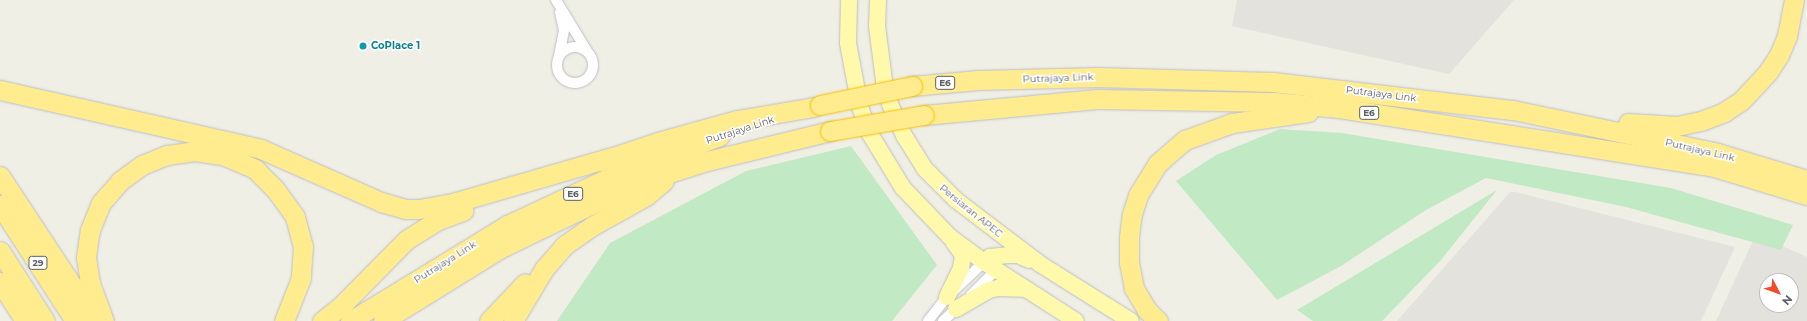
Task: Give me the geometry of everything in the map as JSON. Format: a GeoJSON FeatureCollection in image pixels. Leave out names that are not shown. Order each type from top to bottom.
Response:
{"type":"FeatureCollection","features":[{"type":"Feature","properties":{"kind":"highway"},"geometry":{"type":"LineString","coordinates":[[1514,110],[1652,126],[1677,126],[1701,121],[1724,112],[1741,101],[1768,72],[1787,36],[1794,0]]}},
{"type":"Feature","properties":{"kind":"highway","name":"Putrajaya Link"},"geometry":{"type":"LineString","coordinates":[[350,321],[474,244],[568,196],[686,149],[817,106],[912,86],[978,80],[1098,77],[1273,82],[1514,110],[1718,154],[1807,180]]}},
{"type":"Feature","properties":{"kind":"highway"},"geometry":{"type":"LineString","coordinates":[[0,90],[261,149],[381,202],[405,209],[447,204],[737,120],[817,106]]}},
{"type":"Feature","properties":{"kind":"highway","name":"Putrajaya Link"},"geometry":{"type":"LineString","coordinates":[[383,321],[456,274],[533,231],[679,170],[768,144],[830,131],[924,115],[1098,99],[1275,102],[1339,108],[1714,167],[1807,195]]}},
{"type":"Feature","properties":{"kind":"highway"},"geometry":{"type":"LineString","coordinates":[[1158,321],[1147,310],[1134,288],[1129,263],[1129,237],[1132,214],[1138,195],[1157,164],[1185,140],[1232,123],[1339,108]]}},
{"type":"Feature","properties":{"kind":"highway"},"geometry":{"type":"LineString","coordinates":[[104,321],[86,269],[90,230],[109,191],[130,173],[153,159],[180,152],[210,153],[225,156],[254,169],[285,202],[294,217],[302,246],[301,278],[284,321]]}},
{"type":"Feature","properties":{"kind":"highway"},"geometry":{"type":"LineString","coordinates":[[322,321],[350,297],[400,245],[438,220],[612,157]]}},
{"type":"Feature","properties":{"kind":"highway"},"geometry":{"type":"LineString","coordinates":[[513,321],[553,256],[574,238],[646,196],[679,170]]}},
{"type":"Feature","properties":{"kind":"highway"},"geometry":{"type":"LineString","coordinates":[[0,176],[95,321]]}},
{"type":"Feature","properties":{"kind":"highway"},"geometry":{"type":"LineString","coordinates":[[489,321],[568,235],[646,196]]}},
{"type":"Feature","properties":{"kind":"highway","name":"29"},"geometry":{"type":"LineString","coordinates":[[0,205],[75,321]]}},
{"type":"Feature","properties":{"kind":"highway","name":"29"},"geometry":{"type":"LineString","coordinates":[[0,251],[45,321]]}},
{"type":"Feature","properties":{"kind":"highway"},"geometry":{"type":"LineString","coordinates":[[0,282],[25,321]]}},
{"type":"Feature","properties":{"kind":"main road"},"geometry":{"type":"LineString","coordinates":[[849,0],[851,62],[860,107],[870,134],[903,188],[950,237],[962,255],[962,268],[952,303]]}},
{"type":"Feature","properties":{"kind":"main road","name":"Persiaran APEC"},"geometry":{"type":"LineString","coordinates":[[878,0],[877,26],[880,64],[890,104],[915,156],[937,182],[982,221],[1040,264],[1131,321]]}},
{"type":"Feature","properties":{"kind":"main road"},"geometry":{"type":"LineString","coordinates":[[982,221],[995,239],[993,263]]}},
{"type":"Feature","properties":{"kind":"main road"},"geometry":{"type":"LineString","coordinates":[[950,237],[993,263],[1026,290],[1076,321]]}},
{"type":"Feature","properties":{"kind":"main road"},"geometry":{"type":"LineString","coordinates":[[993,263],[1018,255],[1040,264]]}},
{"type":"Feature","properties":{"kind":"main road"},"geometry":{"type":"LineString","coordinates":[[952,303],[998,288],[1026,290]]}},
{"type":"Feature","properties":{"kind":"street"},"geometry":{"type":"LineString","coordinates":[[555,0],[592,61],[592,72],[579,82],[568,81],[559,74],[559,58],[564,30],[555,0]]}},
{"type":"Feature","properties":{"kind":"street"},"geometry":{"type":"LineString","coordinates":[[559,58],[565,50],[575,47],[588,53]]}},
{"type":"Feature","properties":{"kind":"street"},"geometry":{"type":"LineString","coordinates":[[928,321],[952,303],[993,263]]}},
{"type":"Feature","properties":{"kind":"street"},"geometry":{"type":"LineString","coordinates":[[943,321],[952,303],[993,263]]}},
{"type":"Feature","properties":{"kind":"shaded area"},"geometry":{"type":"Polygon","coordinates":[[[1237,0],[1514,0],[1449,74],[1232,26],[1237,0]]]}},
{"type":"Feature","properties":{"kind":"shaded area"},"geometry":{"type":"Polygon","coordinates":[[[1510,192],[1735,247],[1701,321],[1397,321],[1510,192]]]}},
{"type":"Feature","properties":{"kind":"shaded area"},"geometry":{"type":"Polygon","coordinates":[[[1756,234],[1807,257],[1807,321],[1716,321],[1756,234]]]}},
{"type":"Feature","properties":{"kind":"green space"},"geometry":{"type":"Polygon","coordinates":[[[1280,129],[1342,133],[1671,188],[1793,225],[1781,250],[1626,207],[1486,178],[1426,210],[1341,266],[1277,300],[1176,181],[1216,155],[1280,129]]]}},
{"type":"Feature","properties":{"kind":"green space"},"geometry":{"type":"Polygon","coordinates":[[[851,146],[937,265],[892,321],[557,321],[610,243],[746,171],[851,146]]]}},
{"type":"Feature","properties":{"kind":"green space"},"geometry":{"type":"Polygon","coordinates":[[[1497,190],[1441,260],[1382,321],[1313,321],[1297,310],[1497,190]]]}},
{"type":"Feature","properties":{"kind":"place","name":"CoPlace 1"},"geometry":{"type":"Point","coordinates":[363,46]}}]}
